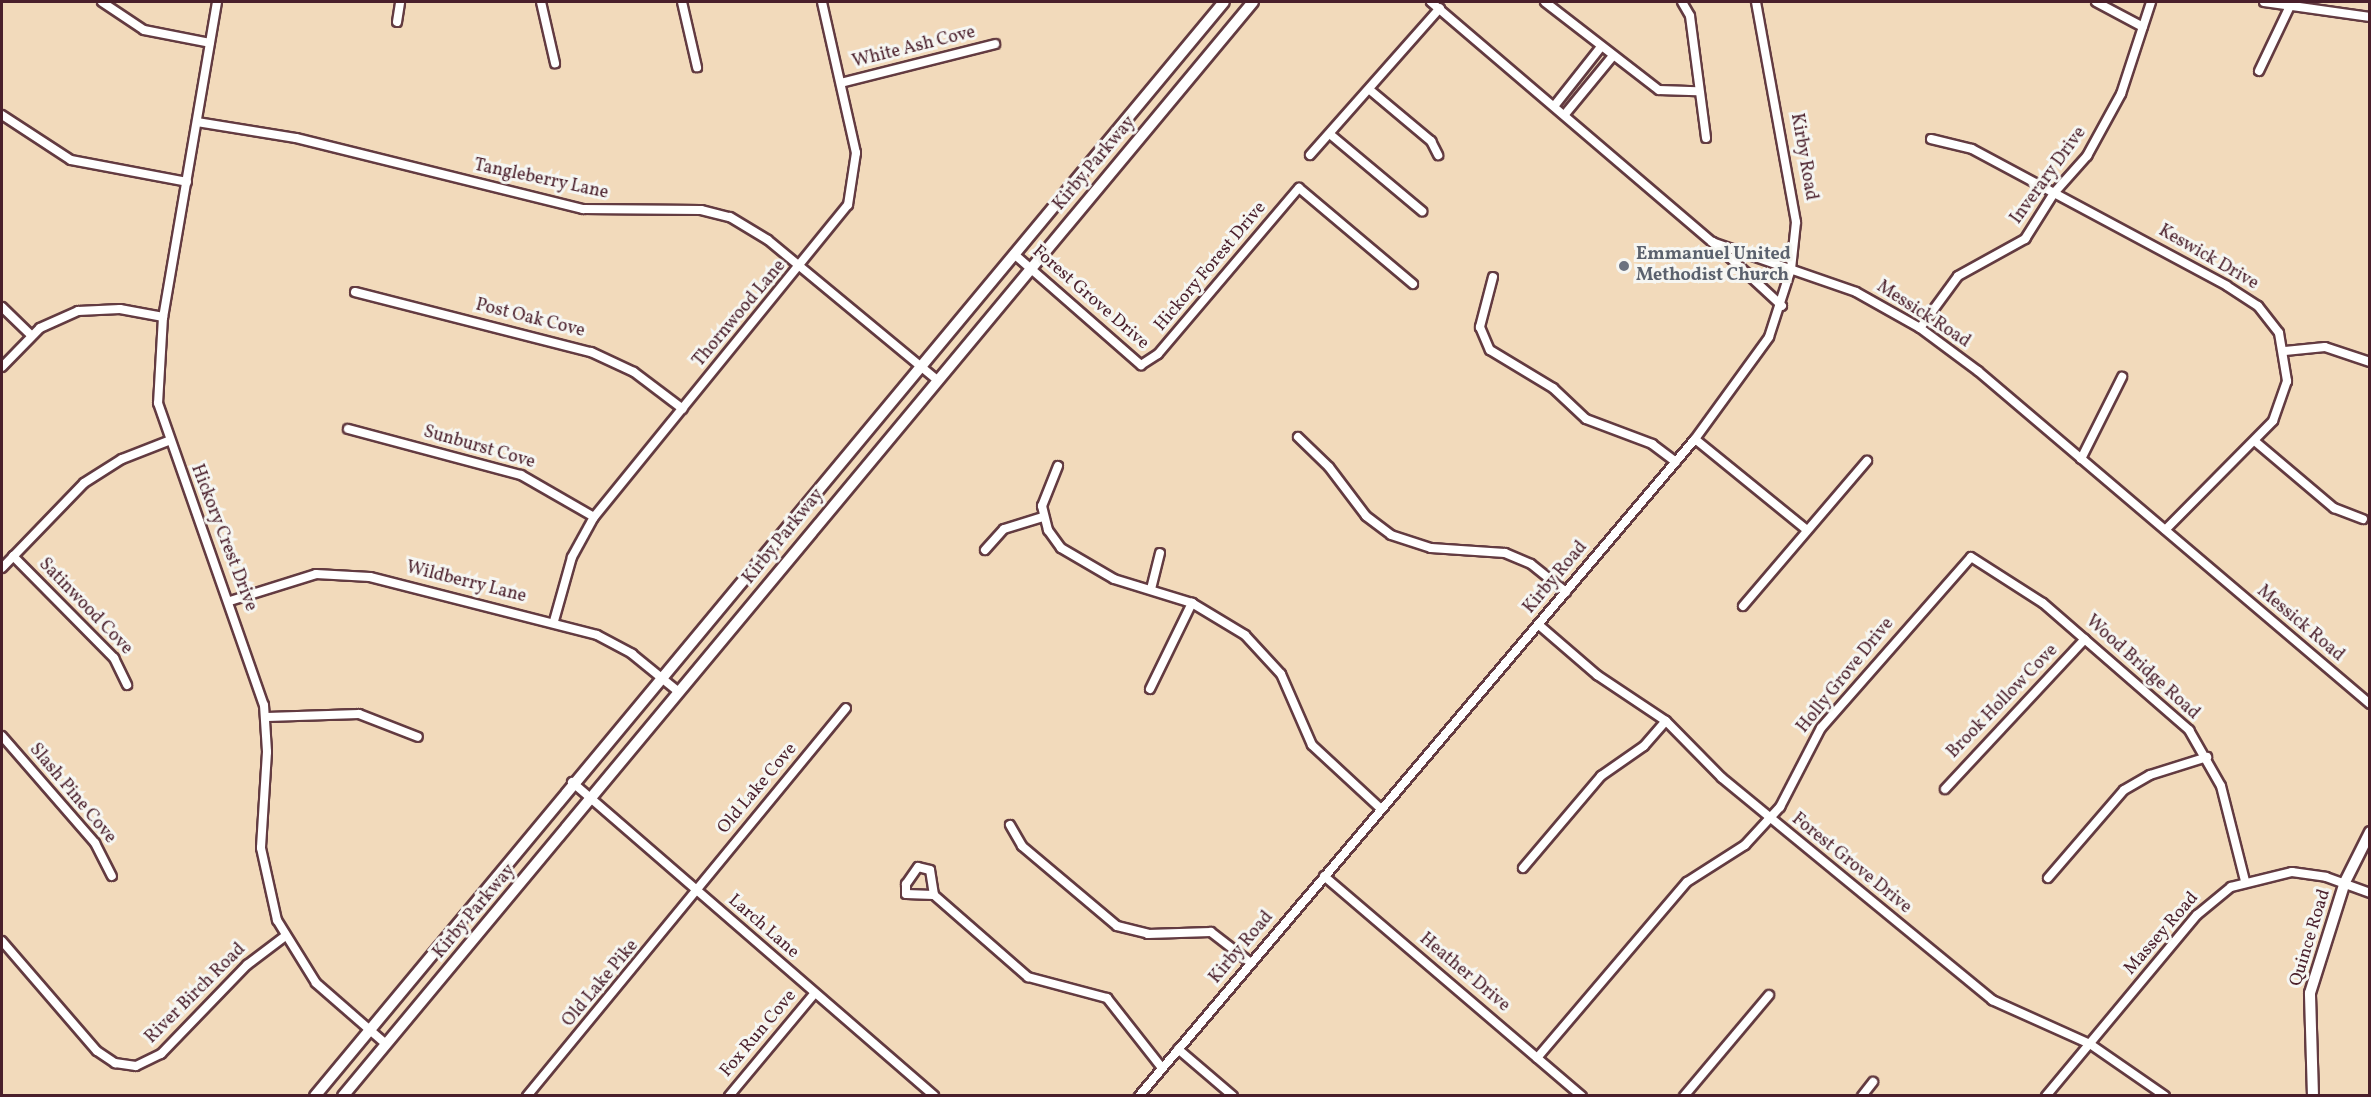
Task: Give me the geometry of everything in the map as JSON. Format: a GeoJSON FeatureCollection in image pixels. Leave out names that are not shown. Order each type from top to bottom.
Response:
{"type":"FeatureCollection","features":[{"type":"Feature","properties":{"kind":"main road","name":"Kirby Parkway"},"geometry":{"type":"LineString","coordinates":[[315,1095],[572,782],[1224,2]]}},
{"type":"Feature","properties":{"kind":"main road","name":"Kirby Parkway"},"geometry":{"type":"LineString","coordinates":[[343,1095],[1029,267],[1253,2]]}},
{"type":"Feature","properties":{"kind":"main road","name":"Quince Road"},"geometry":{"type":"LineString","coordinates":[[2313,1095],[2310,993],[2345,882],[2370,832]]}},
{"type":"Feature","properties":{"kind":"street"},"geometry":{"type":"LineString","coordinates":[[102,2],[157,35],[210,43]]}},
{"type":"Feature","properties":{"kind":"street","name":"Hickory Crest Drive"},"geometry":{"type":"LineString","coordinates":[[217,2],[163,316],[157,385],[168,441],[230,601],[267,717],[261,858],[284,937],[316,983],[386,1044]]}},
{"type":"Feature","properties":{"kind":"street"},"geometry":{"type":"LineString","coordinates":[[397,22],[400,2]]}},
{"type":"Feature","properties":{"kind":"street"},"geometry":{"type":"LineString","coordinates":[[541,2],[555,63]]}},
{"type":"Feature","properties":{"kind":"street"},"geometry":{"type":"LineString","coordinates":[[682,2],[697,67]]}},
{"type":"Feature","properties":{"kind":"street","name":"Thornwood Lane"},"geometry":{"type":"LineString","coordinates":[[554,621],[572,557],[594,517],[843,216],[854,186],[856,153],[822,2]]}},
{"type":"Feature","properties":{"kind":"street","name":"Messick Road"},"geometry":{"type":"LineString","coordinates":[[1431,2],[1566,113],[1712,242],[1856,292],[1920,328],[2081,459],[2370,704]]}},
{"type":"Feature","properties":{"kind":"street"},"geometry":{"type":"LineString","coordinates":[[1545,2],[1600,48],[1659,90],[1696,92]]}},
{"type":"Feature","properties":{"kind":"street"},"geometry":{"type":"LineString","coordinates":[[1555,10],[1562,2]]}},
{"type":"Feature","properties":{"kind":"street"},"geometry":{"type":"LineString","coordinates":[[1682,2],[1690,16],[1696,92],[1706,138]]}},
{"type":"Feature","properties":{"kind":"street","name":"Kirby Road"},"geometry":{"type":"LineString","coordinates":[[1139,1095],[1695,440],[1769,337],[1782,306],[1791,269],[1796,205],[1756,2]]}},
{"type":"Feature","properties":{"kind":"street"},"geometry":{"type":"LineString","coordinates":[[2096,2],[2143,27]]}},
{"type":"Feature","properties":{"kind":"street","name":"Inverary Drive"},"geometry":{"type":"LineString","coordinates":[[1920,328],[1959,276],[2025,239],[2054,192],[2096,143],[2121,94],[2151,2]]}},
{"type":"Feature","properties":{"kind":"street"},"geometry":{"type":"LineString","coordinates":[[2264,2],[2370,17]]}},
{"type":"Feature","properties":{"kind":"street"},"geometry":{"type":"LineString","coordinates":[[2259,71],[2290,6]]}},
{"type":"Feature","properties":{"kind":"street"},"geometry":{"type":"LineString","coordinates":[[1310,155],[1331,135],[1440,8]]}},
{"type":"Feature","properties":{"kind":"street","name":"White Ash Cove"},"geometry":{"type":"LineString","coordinates":[[842,83],[995,44]]}},
{"type":"Feature","properties":{"kind":"street"},"geometry":{"type":"LineString","coordinates":[[1555,105],[1600,48]]}},
{"type":"Feature","properties":{"kind":"street"},"geometry":{"type":"LineString","coordinates":[[1566,113],[1612,57]]}},
{"type":"Feature","properties":{"kind":"street"},"geometry":{"type":"LineString","coordinates":[[1370,90],[1431,141],[1438,155]]}},
{"type":"Feature","properties":{"kind":"street"},"geometry":{"type":"LineString","coordinates":[[2,115],[37,143],[71,160],[187,182]]}},
{"type":"Feature","properties":{"kind":"street","name":"Tangleberry Lane"},"geometry":{"type":"LineString","coordinates":[[197,122],[320,144],[583,209],[716,212],[756,231],[936,379]]}},
{"type":"Feature","properties":{"kind":"street"},"geometry":{"type":"LineString","coordinates":[[1331,135],[1422,211]]}},
{"type":"Feature","properties":{"kind":"street","name":"Keswick Drive"},"geometry":{"type":"LineString","coordinates":[[1931,139],[1963,145],[2249,299],[2273,324],[2286,351]]}},
{"type":"Feature","properties":{"kind":"street","name":"Hickory Forest Drive"},"geometry":{"type":"LineString","coordinates":[[1145,364],[1299,188],[1413,284]]}},
{"type":"Feature","properties":{"kind":"street"},"geometry":{"type":"LineString","coordinates":[[1712,242],[1782,306]]}},
{"type":"Feature","properties":{"kind":"street","name":"Forest Grove Drive"},"geometry":{"type":"LineString","coordinates":[[1014,254],[1129,358],[1145,364]]}},
{"type":"Feature","properties":{"kind":"street"},"geometry":{"type":"LineString","coordinates":[[1493,277],[1480,327],[1490,350],[1553,388],[1583,417],[1652,444],[1676,462]]}},
{"type":"Feature","properties":{"kind":"street","name":"Post Oak Cove"},"geometry":{"type":"LineString","coordinates":[[356,292],[591,352],[634,372],[683,409]]}},
{"type":"Feature","properties":{"kind":"street"},"geometry":{"type":"LineString","coordinates":[[2,306],[32,335]]}},
{"type":"Feature","properties":{"kind":"street"},"geometry":{"type":"LineString","coordinates":[[2,367],[32,335],[89,309],[163,316]]}},
{"type":"Feature","properties":{"kind":"street"},"geometry":{"type":"LineString","coordinates":[[2165,530],[2257,442],[2282,403],[2286,351],[2325,347],[2370,362]]}},
{"type":"Feature","properties":{"kind":"street"},"geometry":{"type":"LineString","coordinates":[[2081,459],[2122,377]]}},
{"type":"Feature","properties":{"kind":"street","name":"Sunburst Cove"},"geometry":{"type":"LineString","coordinates":[[348,429],[521,475],[594,517]]}},
{"type":"Feature","properties":{"kind":"street"},"geometry":{"type":"LineString","coordinates":[[1298,437],[1329,467],[1366,516],[1391,535],[1431,548],[1505,553],[1531,564],[1566,592]]}},
{"type":"Feature","properties":{"kind":"street"},"geometry":{"type":"LineString","coordinates":[[1695,440],[1807,530]]}},
{"type":"Feature","properties":{"kind":"street"},"geometry":{"type":"LineString","coordinates":[[2,568],[84,483],[122,459],[168,441]]}},
{"type":"Feature","properties":{"kind":"street"},"geometry":{"type":"LineString","coordinates":[[2257,442],[2334,508],[2362,519]]}},
{"type":"Feature","properties":{"kind":"street"},"geometry":{"type":"LineString","coordinates":[[1743,606],[1867,461]]}},
{"type":"Feature","properties":{"kind":"street"},"geometry":{"type":"LineString","coordinates":[[1058,466],[1044,490],[1043,517],[1055,542],[1080,563],[1192,603],[1235,627],[1264,652],[1287,684],[1312,744],[1382,809]]}},
{"type":"Feature","properties":{"kind":"street"},"geometry":{"type":"LineString","coordinates":[[985,550],[1004,529],[1043,517]]}},
{"type":"Feature","properties":{"kind":"street"},"geometry":{"type":"LineString","coordinates":[[1151,589],[1160,553]]}},
{"type":"Feature","properties":{"kind":"street","name":"Satinwood Cove"},"geometry":{"type":"LineString","coordinates":[[13,556],[114,657],[127,685]]}},
{"type":"Feature","properties":{"kind":"street","name":"Wood Bridge Road"},"geometry":{"type":"LineString","coordinates":[[1971,557],[2032,595],[2180,721],[2207,757],[2226,799],[2245,881]]}},
{"type":"Feature","properties":{"kind":"street","name":"Holly Grove Drive"},"geometry":{"type":"LineString","coordinates":[[1537,1058],[1681,888],[1744,845],[1791,794],[1821,728],[1971,557]]}},
{"type":"Feature","properties":{"kind":"street","name":"Wildberry Lane"},"geometry":{"type":"LineString","coordinates":[[230,601],[294,579],[338,573],[554,621],[610,640],[661,676],[679,692]]}},
{"type":"Feature","properties":{"kind":"street"},"geometry":{"type":"LineString","coordinates":[[1150,689],[1192,603]]}},
{"type":"Feature","properties":{"kind":"street","name":"Forest Grove Drive"},"geometry":{"type":"LineString","coordinates":[[1539,625],[1597,675],[1666,721],[1770,818],[1992,1000],[2090,1044],[2165,1095]]}},
{"type":"Feature","properties":{"kind":"street","name":"Brook Hollow Cove"},"geometry":{"type":"LineString","coordinates":[[1944,789],[2085,639]]}},
{"type":"Feature","properties":{"kind":"street","name":"Old Lake Cove"},"geometry":{"type":"LineString","coordinates":[[695,890],[846,708]]}},
{"type":"Feature","properties":{"kind":"street"},"geometry":{"type":"LineString","coordinates":[[267,717],[359,714],[418,737]]}},
{"type":"Feature","properties":{"kind":"street"},"geometry":{"type":"LineString","coordinates":[[1523,868],[1601,776],[1644,746],[1666,721]]}},
{"type":"Feature","properties":{"kind":"street","name":"Slash Pine Cove"},"geometry":{"type":"LineString","coordinates":[[2,736],[95,843],[112,876]]}},
{"type":"Feature","properties":{"kind":"street"},"geometry":{"type":"LineString","coordinates":[[2048,878],[2124,790],[2207,757]]}},
{"type":"Feature","properties":{"kind":"street","name":"Larch Lane"},"geometry":{"type":"LineString","coordinates":[[572,782],[933,1095]]}},
{"type":"Feature","properties":{"kind":"street"},"geometry":{"type":"LineString","coordinates":[[1010,825],[1022,846],[1117,926],[1148,934],[1211,932],[1251,963]]}},
{"type":"Feature","properties":{"kind":"street","name":"Massey Road"},"geometry":{"type":"LineString","coordinates":[[2046,1095],[2204,908],[2245,881],[2292,872],[2345,882],[2370,893]]}},
{"type":"Feature","properties":{"kind":"street","name":"Heather Drive"},"geometry":{"type":"LineString","coordinates":[[1324,876],[1582,1095]]}},
{"type":"Feature","properties":{"kind":"street","name":"Old Lake Pike"},"geometry":{"type":"LineString","coordinates":[[527,1095],[673,925],[695,890]]}},
{"type":"Feature","properties":{"kind":"street"},"geometry":{"type":"LineString","coordinates":[[934,895],[1019,971],[1107,998],[1162,1068]]}},
{"type":"Feature","properties":{"kind":"street","name":"River Birch Road"},"geometry":{"type":"LineString","coordinates":[[2,941],[97,1051],[115,1063],[136,1066],[161,1054],[248,965],[284,937]]}},
{"type":"Feature","properties":{"kind":"street","name":"Fox Run Cove"},"geometry":{"type":"LineString","coordinates":[[729,1095],[814,994]]}},
{"type":"Feature","properties":{"kind":"street"},"geometry":{"type":"LineString","coordinates":[[1684,1095],[1769,995]]}},
{"type":"Feature","properties":{"kind":"street"},"geometry":{"type":"LineString","coordinates":[[1178,1049],[1233,1095]]}},
{"type":"Feature","properties":{"kind":"street"},"geometry":{"type":"LineString","coordinates":[[1862,1095],[1873,1082]]}},
{"type":"Feature","properties":{"kind":"place","name":"Emmanuel United Methodist Church"},"geometry":{"type":"Point","coordinates":[1624,266]}}]}
